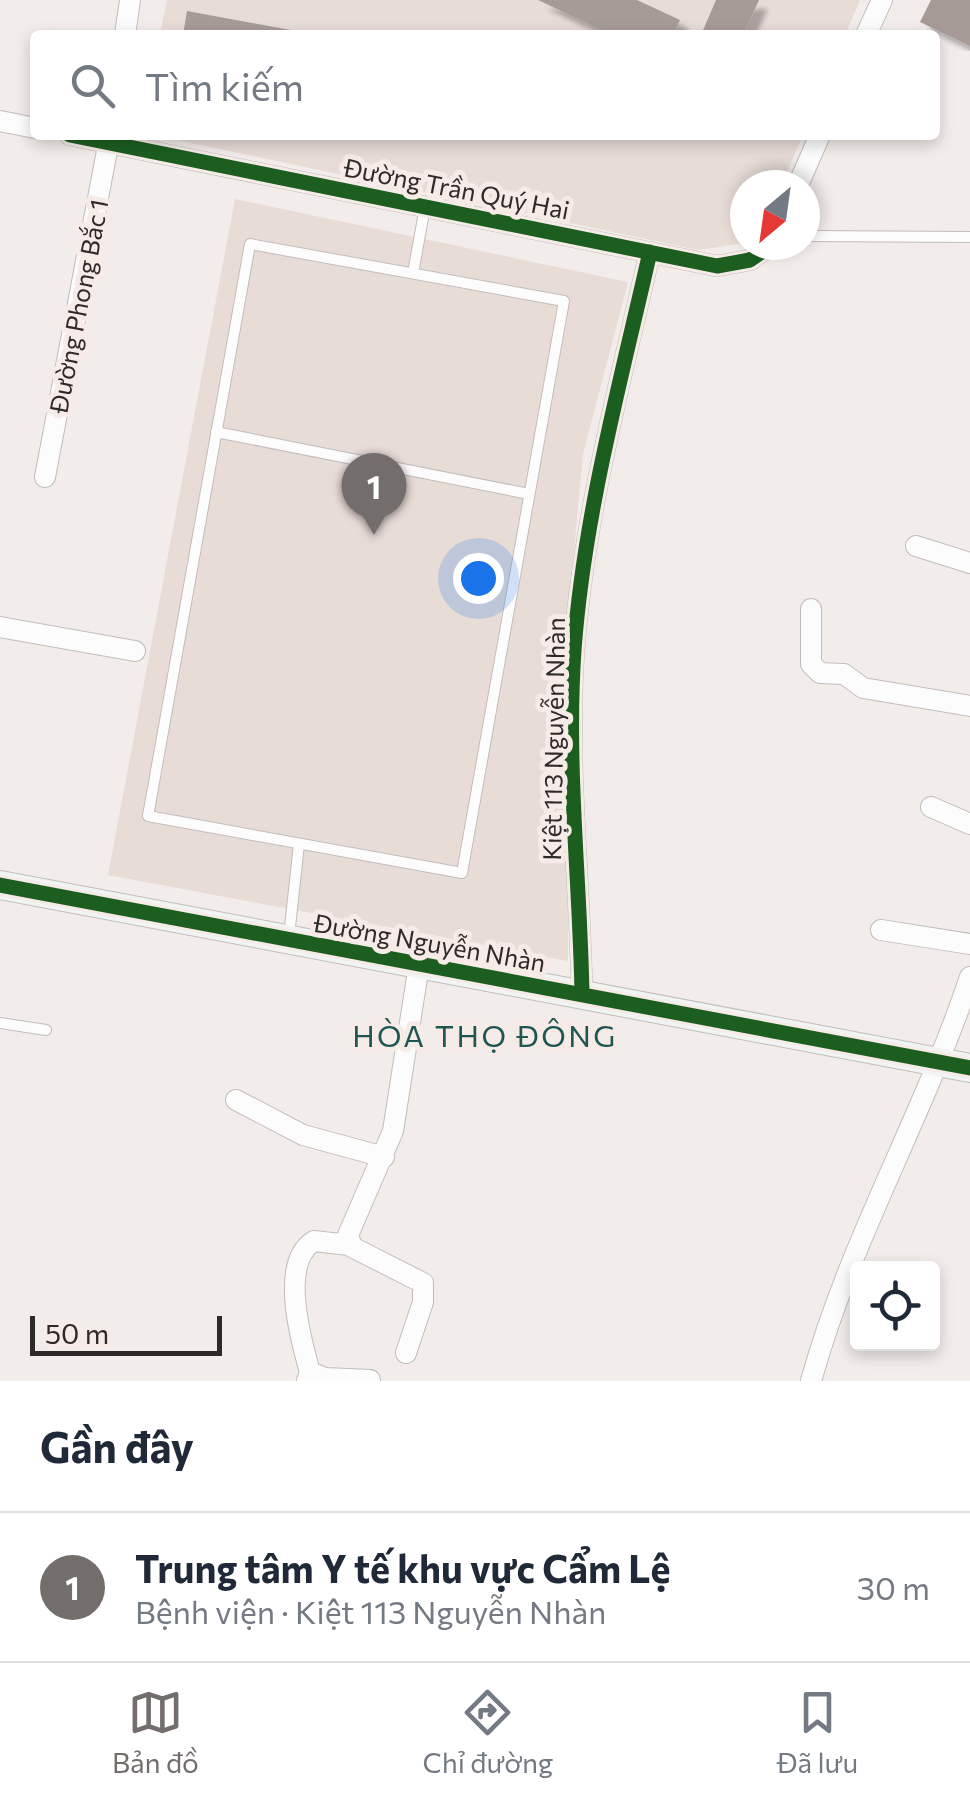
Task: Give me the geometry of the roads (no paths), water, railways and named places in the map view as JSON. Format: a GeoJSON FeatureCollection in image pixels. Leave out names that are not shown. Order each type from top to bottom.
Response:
{"type":"FeatureCollection","features":[{"type":"Feature","properties":{"kind":"street"},"geometry":{"type":"LineString","coordinates":[[126,30],[130,0]]}},
{"type":"Feature","properties":{"kind":"street"},"geometry":{"type":"LineString","coordinates":[[868,30],[882,0]]}},
{"type":"Feature","properties":{"kind":"street"},"geometry":{"type":"LineString","coordinates":[[0,121],[30,127]]}},
{"type":"Feature","properties":{"kind":"street","name":"Đường Phong Bắc 1"},"geometry":{"type":"LineString","coordinates":[[45,477],[109,140]]}},
{"type":"Feature","properties":{"kind":"street","name":"Đường Trần Quý Hai"},"geometry":{"type":"LineString","coordinates":[[114,140],[717,266],[750,260]]}},
{"type":"Feature","properties":{"kind":"street"},"geometry":{"type":"LineString","coordinates":[[805,170],[818,140]]}},
{"type":"Feature","properties":{"kind":"street","name":"Kiệt 113 Nguyễn Nhàn"},"geometry":{"type":"LineString","coordinates":[[582,994],[572,818],[574,652],[591,514],[650,252]]}},
{"type":"Feature","properties":{"kind":"street"},"geometry":{"type":"LineString","coordinates":[[916,546],[970,563]]}},
{"type":"Feature","properties":{"kind":"street"},"geometry":{"type":"LineString","coordinates":[[811,610],[811,664],[820,673],[844,674],[863,688],[970,706]]}},
{"type":"Feature","properties":{"kind":"street"},"geometry":{"type":"LineString","coordinates":[[0,626],[135,651]]}},
{"type":"Feature","properties":{"kind":"street"},"geometry":{"type":"LineString","coordinates":[[931,807],[970,824]]}},
{"type":"Feature","properties":{"kind":"street","name":"Đường Nguyễn Nhàn"},"geometry":{"type":"LineString","coordinates":[[0,885],[970,1068]]}},
{"type":"Feature","properties":{"kind":"street"},"geometry":{"type":"LineString","coordinates":[[882,930],[970,944]]}},
{"type":"Feature","properties":{"kind":"street"},"geometry":{"type":"LineString","coordinates":[[349,1244],[350,1230],[384,1157],[400,1105],[419,965]]}},
{"type":"Feature","properties":{"kind":"street"},"geometry":{"type":"LineString","coordinates":[[811,1381],[855,1248],[942,1062],[970,977]]}},
{"type":"Feature","properties":{"kind":"street"},"geometry":{"type":"LineString","coordinates":[[236,1100],[303,1135],[384,1157]]}},
{"type":"Feature","properties":{"kind":"street"},"geometry":{"type":"LineString","coordinates":[[370,1380],[308,1377],[294,1303],[303,1252],[309,1242],[349,1244],[423,1283],[423,1302],[406,1353]]}},
{"type":"Feature","properties":{"kind":"lane"},"geometry":{"type":"LineString","coordinates":[[413,273],[425,207]]}},
{"type":"Feature","properties":{"kind":"lane"},"geometry":{"type":"LineString","coordinates":[[820,236],[970,238]]}},
{"type":"Feature","properties":{"kind":"lane"},"geometry":{"type":"LineString","coordinates":[[250,244],[413,273],[564,300],[462,873],[148,816],[250,244]]}},
{"type":"Feature","properties":{"kind":"lane"},"geometry":{"type":"LineString","coordinates":[[216,432],[529,494]]}},
{"type":"Feature","properties":{"kind":"lane"},"geometry":{"type":"LineString","coordinates":[[289,942],[299,844]]}},
{"type":"Feature","properties":{"kind":"lane"},"geometry":{"type":"LineString","coordinates":[[0,1023],[46,1030]]}},
{"type":"Feature","properties":{"kind":"place","name":"Trung tâm Y tế khu vực Cẩm Lệ"},"geometry":{"type":"Point","coordinates":[374,535]}},
{"type":"Feature","properties":{"kind":"district","name":"HÒA THỌ ĐÔNG"},"geometry":{"type":"Point","coordinates":[485,1034]}}]}
